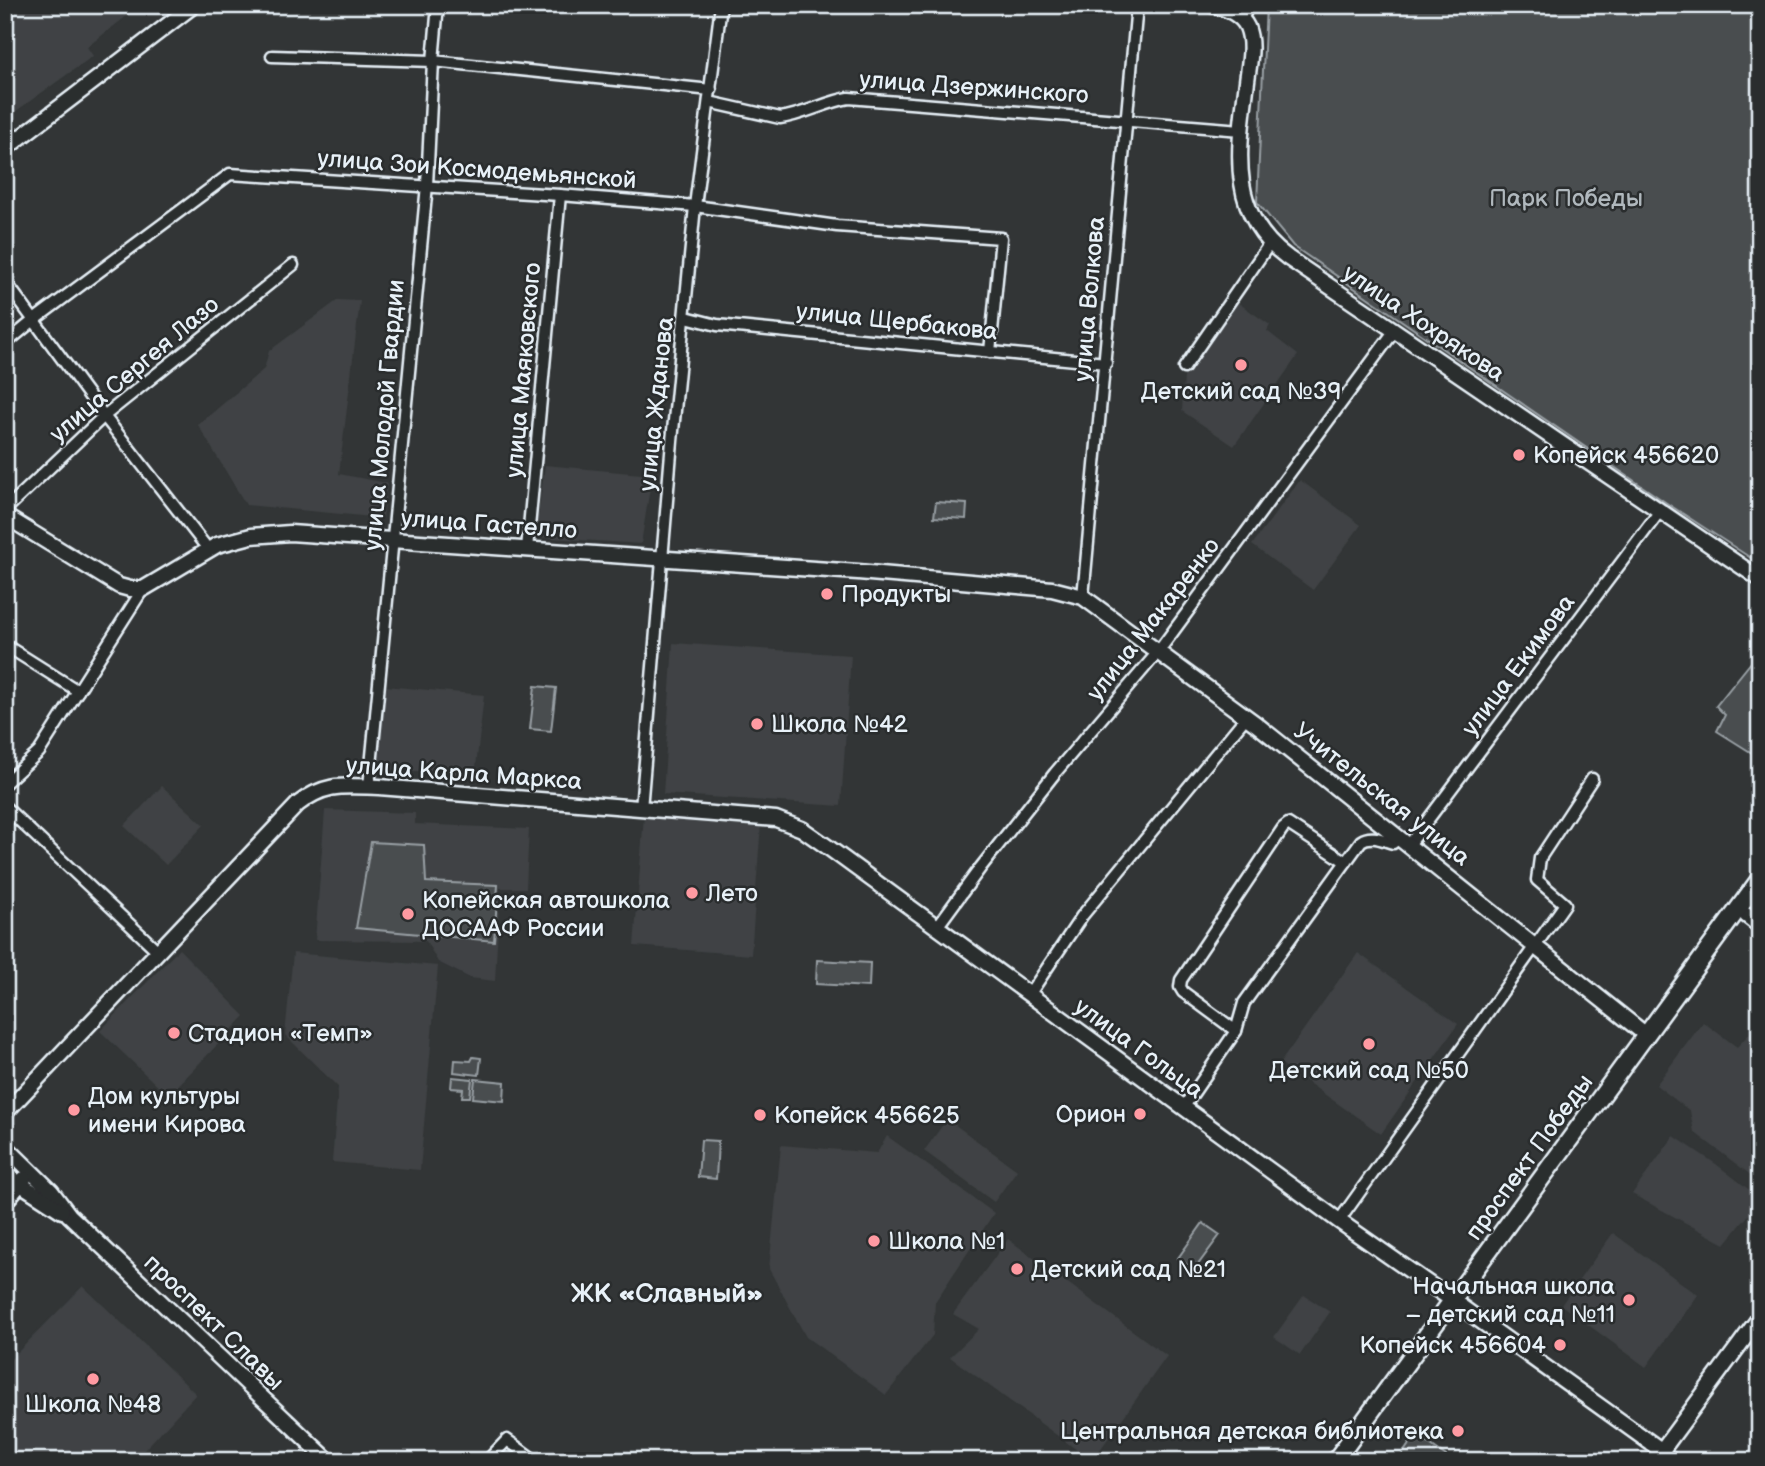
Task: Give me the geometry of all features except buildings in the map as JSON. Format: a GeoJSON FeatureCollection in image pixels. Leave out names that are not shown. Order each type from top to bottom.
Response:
{"type":"FeatureCollection","features":[{"type":"Feature","properties":{"kind":"main road","name":"проспект Победы"},"geometry":{"type":"LineString","coordinates":[[1335,1461],[1456,1303],[1651,1038],[1742,912],[1760,879]]}},
{"type":"Feature","properties":{"kind":"main road","name":"проспект Победы"},"geometry":{"type":"LineString","coordinates":[[1742,912],[1760,896]]}},
{"type":"Feature","properties":{"kind":"main road","name":"проспект Победы"},"geometry":{"type":"LineString","coordinates":[[1347,1461],[1456,1303]]}},
{"type":"Feature","properties":{"kind":"street"},"geometry":{"type":"LineString","coordinates":[[5,149],[194,5]]}},
{"type":"Feature","properties":{"kind":"street","name":"улица Молодой Гвардии"},"geometry":{"type":"LineString","coordinates":[[369,787],[427,185],[438,5]]}},
{"type":"Feature","properties":{"kind":"street","name":"улица Жданова"},"geometry":{"type":"LineString","coordinates":[[641,809],[695,206],[721,5]]}},
{"type":"Feature","properties":{"kind":"street","name":"улица Волкова"},"geometry":{"type":"LineString","coordinates":[[1083,597],[1137,5]]}},
{"type":"Feature","properties":{"kind":"street"},"geometry":{"type":"LineString","coordinates":[[1212,5],[1232,12],[1242,19],[1249,5]]}},
{"type":"Feature","properties":{"kind":"street","name":"улица Хохрякова"},"geometry":{"type":"LineString","coordinates":[[1242,19],[1250,36],[1251,52],[1241,130],[1240,172],[1246,203],[1270,243],[1288,258],[1760,579]]}},
{"type":"Feature","properties":{"kind":"street"},"geometry":{"type":"LineString","coordinates":[[272,56],[433,61],[711,90]]}},
{"type":"Feature","properties":{"kind":"street","name":"улица Дзержинского"},"geometry":{"type":"LineString","coordinates":[[709,103],[780,118],[790,117],[829,101],[849,98],[1241,130]]}},
{"type":"Feature","properties":{"kind":"street","name":"улица Зои Космодемьянской"},"geometry":{"type":"LineString","coordinates":[[5,344],[230,174],[427,185],[695,206],[837,226],[1001,238],[990,352]]}},
{"type":"Feature","properties":{"kind":"street","name":"улица Маяковского"},"geometry":{"type":"LineString","coordinates":[[527,549],[560,195]]}},
{"type":"Feature","properties":{"kind":"street"},"geometry":{"type":"LineString","coordinates":[[1184,368],[1270,243]]}},
{"type":"Feature","properties":{"kind":"street","name":"улица Сергея Лазо"},"geometry":{"type":"LineString","coordinates":[[5,510],[104,416],[293,265]]}},
{"type":"Feature","properties":{"kind":"street"},"geometry":{"type":"LineString","coordinates":[[5,281],[104,416],[208,549]]}},
{"type":"Feature","properties":{"kind":"street","name":"улица Щербакова"},"geometry":{"type":"LineString","coordinates":[[685,317],[717,325],[1105,363]]}},
{"type":"Feature","properties":{"kind":"street","name":"улица Макаренко"},"geometry":{"type":"LineString","coordinates":[[937,927],[1055,773],[1158,652],[1395,330]]}},
{"type":"Feature","properties":{"kind":"street","name":"улица Екимова"},"geometry":{"type":"LineString","coordinates":[[1404,841],[1660,511]]}},
{"type":"Feature","properties":{"kind":"street"},"geometry":{"type":"LineString","coordinates":[[5,516],[119,586],[143,589]]}},
{"type":"Feature","properties":{"kind":"street","name":"улица Гастелло"},"geometry":{"type":"LineString","coordinates":[[5,783],[39,752],[143,589],[208,549],[251,536],[290,533],[393,539],[858,572],[1052,589],[1083,597]]}},
{"type":"Feature","properties":{"kind":"street","name":"Учительская улица"},"geometry":{"type":"LineString","coordinates":[[1083,597],[1246,717],[1651,1038]]}},
{"type":"Feature","properties":{"kind":"street"},"geometry":{"type":"LineString","coordinates":[[5,645],[79,691]]}},
{"type":"Feature","properties":{"kind":"street"},"geometry":{"type":"LineString","coordinates":[[1029,995],[1082,916],[1246,717]]}},
{"type":"Feature","properties":{"kind":"street"},"geometry":{"type":"LineString","coordinates":[[1339,1221],[1565,904],[1537,880],[1540,858],[1591,779]]}},
{"type":"Feature","properties":{"kind":"street","name":"улица Карла Маркса"},"geometry":{"type":"LineString","coordinates":[[5,1113],[298,804],[327,787],[345,785],[766,818],[789,822],[802,830]]}},
{"type":"Feature","properties":{"kind":"street"},"geometry":{"type":"LineString","coordinates":[[5,807],[159,952]]}},
{"type":"Feature","properties":{"kind":"street"},"geometry":{"type":"LineString","coordinates":[[1236,1031],[1182,992],[1181,980],[1288,824],[1346,862]]}},
{"type":"Feature","properties":{"kind":"street","name":"улица Гольца"},"geometry":{"type":"LineString","coordinates":[[802,830],[1339,1221],[1456,1303],[1658,1456]]}},
{"type":"Feature","properties":{"kind":"street"},"geometry":{"type":"LineString","coordinates":[[1183,1108],[1236,1031],[1244,1003],[1366,837],[1393,843],[1404,841]]}},
{"type":"Feature","properties":{"kind":"street"},"geometry":{"type":"LineString","coordinates":[[1742,912],[1760,926]]}},
{"type":"Feature","properties":{"kind":"street","name":"проспект Славы"},"geometry":{"type":"LineString","coordinates":[[5,1146],[31,1170],[69,1215],[329,1461]]}},
{"type":"Feature","properties":{"kind":"street"},"geometry":{"type":"LineString","coordinates":[[5,1202],[31,1170]]}},
{"type":"Feature","properties":{"kind":"street","name":"проспект Славы"},"geometry":{"type":"LineString","coordinates":[[5,1174],[69,1215]]}},
{"type":"Feature","properties":{"kind":"street"},"geometry":{"type":"LineString","coordinates":[[1675,1461],[1658,1456],[1760,1317]]}},
{"type":"Feature","properties":{"kind":"street"},"geometry":{"type":"LineString","coordinates":[[487,1461],[507,1440],[536,1461]]}},
{"type":"Feature","properties":{"kind":"shaded area"},"geometry":{"type":"Polygon","coordinates":[[[5,5],[141,5],[87,47],[93,56],[5,119],[5,5]]]}},
{"type":"Feature","properties":{"kind":"shaded area"},"geometry":{"type":"Polygon","coordinates":[[[338,300],[360,301],[339,474],[387,483],[383,518],[246,505],[198,425],[264,369],[269,351],[338,300]]]}},
{"type":"Feature","properties":{"kind":"shaded area","name":"Детский сад №39"},"geometry":{"type":"Polygon","coordinates":[[[1237,302],[1270,325],[1267,331],[1298,355],[1234,446],[1182,411],[1184,376],[1237,302]]]}},
{"type":"Feature","properties":{"kind":"shaded area"},"geometry":{"type":"Polygon","coordinates":[[[545,465],[652,475],[641,544],[535,537],[545,465]]]}},
{"type":"Feature","properties":{"kind":"shaded area"},"geometry":{"type":"Polygon","coordinates":[[[1300,480],[1361,525],[1313,590],[1252,545],[1300,480]]]}},
{"type":"Feature","properties":{"kind":"shaded area","name":"Школа №42"},"geometry":{"type":"Polygon","coordinates":[[[673,643],[851,655],[841,806],[663,794],[673,643]]]}},
{"type":"Feature","properties":{"kind":"shaded area"},"geometry":{"type":"Polygon","coordinates":[[[385,686],[484,695],[475,776],[379,769],[385,686]]]}},
{"type":"Feature","properties":{"kind":"shaded area"},"geometry":{"type":"Polygon","coordinates":[[[162,786],[204,825],[166,865],[124,826],[162,786]]]}},
{"type":"Feature","properties":{"kind":"shaded area","name":"Копейская автошкола ДОСААФ России"},"geometry":{"type":"Polygon","coordinates":[[[325,810],[415,813],[415,824],[529,829],[526,888],[500,888],[495,981],[470,978],[438,962],[426,941],[315,940],[325,810]]]}},
{"type":"Feature","properties":{"kind":"shaded area"},"geometry":{"type":"Polygon","coordinates":[[[644,815],[761,824],[751,955],[634,946],[644,815]]]}},
{"type":"Feature","properties":{"kind":"shaded area"},"geometry":{"type":"Polygon","coordinates":[[[179,949],[245,1016],[168,1096],[100,1031],[179,949]]]}},
{"type":"Feature","properties":{"kind":"shaded area"},"geometry":{"type":"Polygon","coordinates":[[[293,953],[438,966],[420,1170],[332,1162],[338,1087],[285,1035],[293,953]]]}},
{"type":"Feature","properties":{"kind":"shaded area","name":"Детский сад №50"},"geometry":{"type":"Polygon","coordinates":[[[1358,953],[1458,1024],[1381,1134],[1280,1063],[1358,953]]]}},
{"type":"Feature","properties":{"kind":"shaded area"},"geometry":{"type":"Polygon","coordinates":[[[1703,1022],[1737,1047],[1752,1031],[1760,1036],[1760,1166],[1752,1176],[1694,1132],[1690,1111],[1656,1085],[1703,1022]]]}},
{"type":"Feature","properties":{"kind":"shaded area"},"geometry":{"type":"Polygon","coordinates":[[[947,1119],[1017,1170],[994,1202],[924,1151],[947,1119]]]}},
{"type":"Feature","properties":{"kind":"shaded area","name":"Школа №1"},"geometry":{"type":"Polygon","coordinates":[[[887,1136],[994,1213],[935,1302],[933,1335],[886,1395],[806,1337],[769,1269],[781,1145],[877,1153],[887,1136]]]}},
{"type":"Feature","properties":{"kind":"shaded area"},"geometry":{"type":"Polygon","coordinates":[[[1674,1136],[1760,1198],[1725,1244],[1632,1194],[1674,1136]]]}},
{"type":"Feature","properties":{"kind":"shaded area","name":"Начальная школа – детский сад №11"},"geometry":{"type":"Polygon","coordinates":[[[1613,1233],[1698,1295],[1646,1367],[1561,1305],[1613,1233]]]}},
{"type":"Feature","properties":{"kind":"shaded area"},"geometry":{"type":"Polygon","coordinates":[[[1008,1239],[1167,1356],[1092,1461],[950,1357],[979,1329],[953,1314],[1008,1239]]]}},
{"type":"Feature","properties":{"kind":"shaded area","name":"Школа №48"},"geometry":{"type":"Polygon","coordinates":[[[83,1286],[196,1394],[134,1461],[5,1461],[5,1365],[83,1286]]]}},
{"type":"Feature","properties":{"kind":"shaded area"},"geometry":{"type":"Polygon","coordinates":[[[1304,1295],[1330,1312],[1300,1355],[1274,1337],[1304,1295]]]}},
{"type":"Feature","properties":{"kind":"shaded area"},"geometry":{"type":"Polygon","coordinates":[[[506,1446],[525,1461],[494,1461],[506,1446]]]}},
{"type":"Feature","properties":{"kind":"green space","name":"Парк Победы"},"geometry":{"type":"Polygon","coordinates":[[[1266,5],[1760,5],[1760,564],[1668,504],[1293,246],[1257,202],[1266,5]]]}},
{"type":"Feature","properties":{"kind":"green space"},"geometry":{"type":"Polygon","coordinates":[[[936,502],[967,504],[966,519],[934,517],[936,502]]]}},
{"type":"Feature","properties":{"kind":"green space"},"geometry":{"type":"Polygon","coordinates":[[[1760,651],[1760,758],[1717,731],[1725,715],[1716,706],[1760,651]]]}},
{"type":"Feature","properties":{"kind":"green space"},"geometry":{"type":"Polygon","coordinates":[[[535,686],[556,688],[551,731],[530,729],[535,686]]]}},
{"type":"Feature","properties":{"kind":"green space"},"geometry":{"type":"Polygon","coordinates":[[[371,842],[424,845],[426,882],[498,885],[494,941],[356,928],[371,842]]]}},
{"type":"Feature","properties":{"kind":"green space"},"geometry":{"type":"Polygon","coordinates":[[[817,960],[870,963],[869,987],[816,984],[817,960]]]}},
{"type":"Feature","properties":{"kind":"green space"},"geometry":{"type":"Polygon","coordinates":[[[473,1057],[481,1058],[479,1075],[454,1072],[455,1060],[471,1061],[473,1057]]]}},
{"type":"Feature","properties":{"kind":"green space"},"geometry":{"type":"Polygon","coordinates":[[[452,1077],[472,1079],[470,1097],[462,1097],[463,1089],[451,1088],[452,1077]]]}},
{"type":"Feature","properties":{"kind":"green space"},"geometry":{"type":"Polygon","coordinates":[[[475,1079],[505,1082],[504,1101],[473,1098],[475,1079]]]}},
{"type":"Feature","properties":{"kind":"green space"},"geometry":{"type":"Polygon","coordinates":[[[701,1140],[718,1141],[716,1179],[698,1177],[701,1140]]]}},
{"type":"Feature","properties":{"kind":"green space"},"geometry":{"type":"Polygon","coordinates":[[[1203,1223],[1220,1235],[1194,1270],[1178,1258],[1203,1223]]]}},
{"type":"Feature","properties":{"kind":"green space"},"geometry":{"type":"Polygon","coordinates":[[[1416,1434],[1453,1461],[1407,1461],[1401,1456],[1416,1434]]]}},
{"type":"Feature","properties":{"kind":"place","name":"Детский сад №39"},"geometry":{"type":"Point","coordinates":[1241,365]}},
{"type":"Feature","properties":{"kind":"place","name":"Копейск 456620"},"geometry":{"type":"Point","coordinates":[1519,455]}},
{"type":"Feature","properties":{"kind":"place","name":"Продукты"},"geometry":{"type":"Point","coordinates":[827,594]}},
{"type":"Feature","properties":{"kind":"place","name":"Школа №42"},"geometry":{"type":"Point","coordinates":[757,724]}},
{"type":"Feature","properties":{"kind":"place","name":"Лето"},"geometry":{"type":"Point","coordinates":[692,893]}},
{"type":"Feature","properties":{"kind":"place","name":"Копейская автошкола ДОСААФ России"},"geometry":{"type":"Point","coordinates":[408,914]}},
{"type":"Feature","properties":{"kind":"place","name":"Стадион «Темп»"},"geometry":{"type":"Point","coordinates":[174,1033]}},
{"type":"Feature","properties":{"kind":"place","name":"Детский сад №50"},"geometry":{"type":"Point","coordinates":[1369,1044]}},
{"type":"Feature","properties":{"kind":"place","name":"Дом культуры имени Кирова"},"geometry":{"type":"Point","coordinates":[74,1110]}},
{"type":"Feature","properties":{"kind":"place","name":"Орион"},"geometry":{"type":"Point","coordinates":[1140,1114]}},
{"type":"Feature","properties":{"kind":"place","name":"Копейск 456625"},"geometry":{"type":"Point","coordinates":[760,1115]}},
{"type":"Feature","properties":{"kind":"place","name":"Школа №1"},"geometry":{"type":"Point","coordinates":[874,1241]}},
{"type":"Feature","properties":{"kind":"place","name":"Детский сад №21"},"geometry":{"type":"Point","coordinates":[1017,1269]}},
{"type":"Feature","properties":{"kind":"place","name":"Начальная школа – детский сад №11"},"geometry":{"type":"Point","coordinates":[1629,1300]}},
{"type":"Feature","properties":{"kind":"place","name":"Копейск 456604"},"geometry":{"type":"Point","coordinates":[1560,1345]}},
{"type":"Feature","properties":{"kind":"place","name":"Школа №48"},"geometry":{"type":"Point","coordinates":[93,1379]}},
{"type":"Feature","properties":{"kind":"place","name":"Центральная детская библиотека"},"geometry":{"type":"Point","coordinates":[1458,1431]}},
{"type":"Feature","properties":{"kind":"district","name":"ЖК «Славный»"},"geometry":{"type":"Point","coordinates":[667,1293]}}]}
